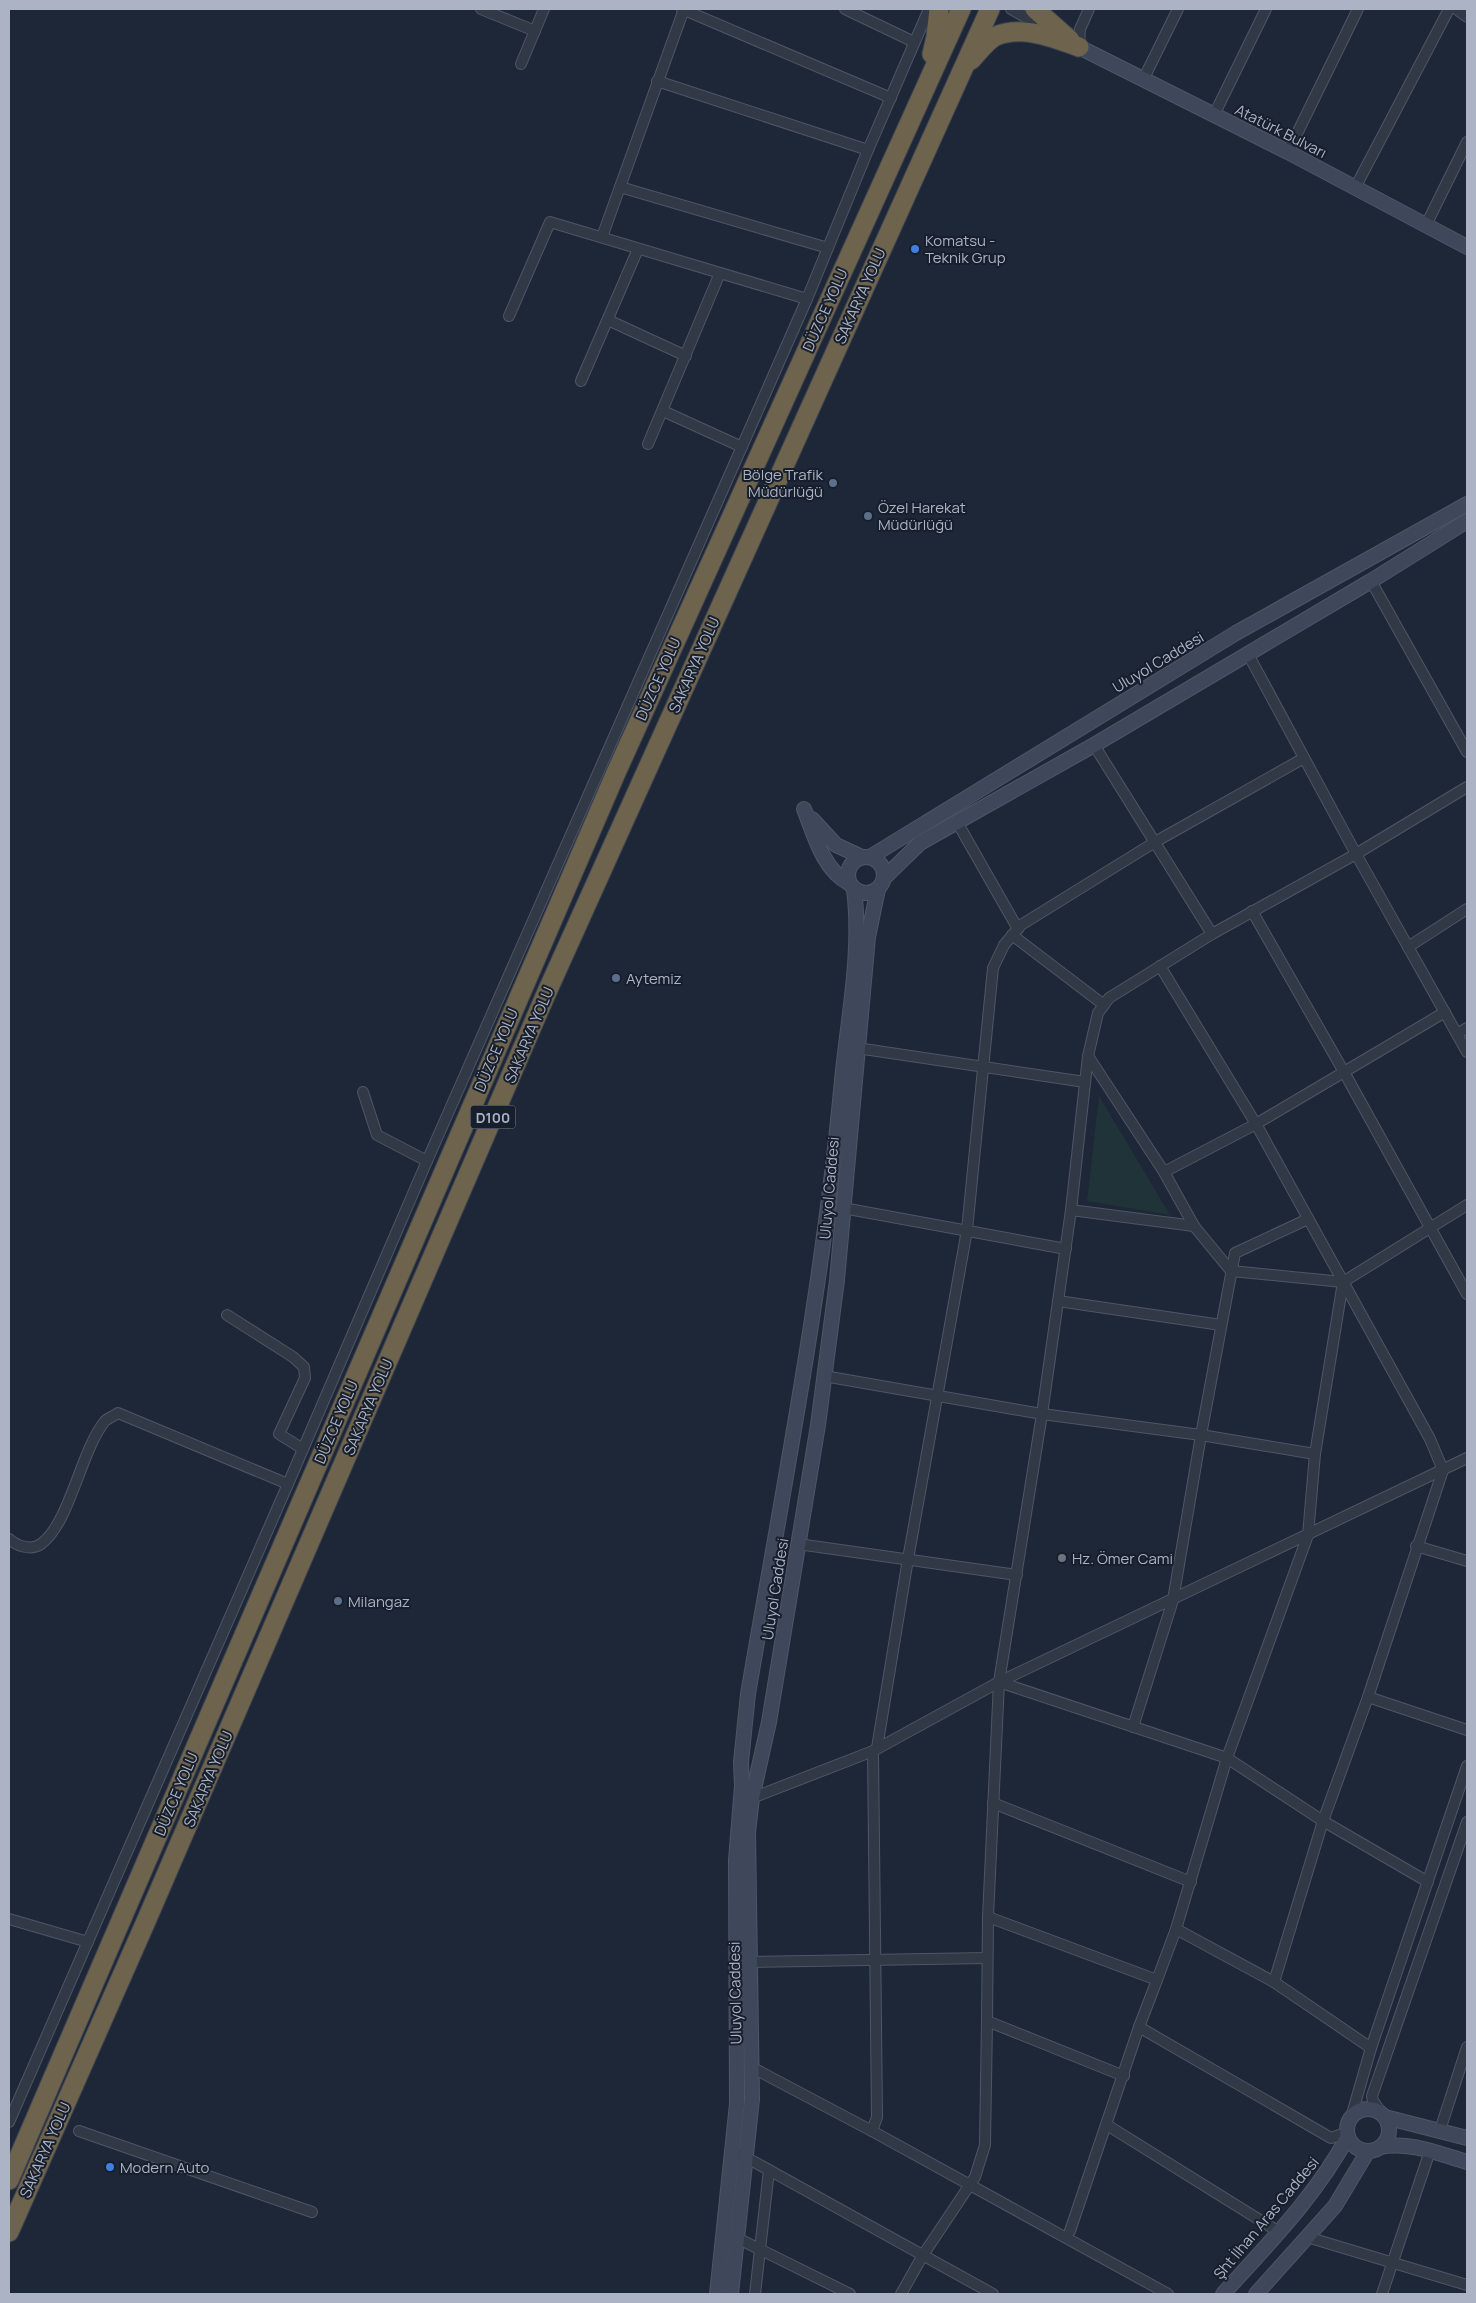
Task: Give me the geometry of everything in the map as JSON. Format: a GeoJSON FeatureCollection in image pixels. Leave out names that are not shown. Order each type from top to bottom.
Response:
{"type":"FeatureCollection","features":[{"type":"Feature","properties":{"kind":"highway"},"geometry":{"type":"LineString","coordinates":[[919,100],[936,37],[939,9]]}},
{"type":"Feature","properties":{"kind":"highway","name":"DÜZCE YOLU"},"geometry":{"type":"LineString","coordinates":[[9,2180],[615,775],[961,9]]}},
{"type":"Feature","properties":{"kind":"highway","name":"SAKARYA YOLU"},"geometry":{"type":"LineString","coordinates":[[9,2232],[147,1919],[550,985],[990,9]]}},
{"type":"Feature","properties":{"kind":"highway"},"geometry":{"type":"LineString","coordinates":[[1035,9],[1079,47]]}},
{"type":"Feature","properties":{"kind":"highway"},"geometry":{"type":"LineString","coordinates":[[962,70],[995,37],[1014,32],[1051,37],[1079,47]]}},
{"type":"Feature","properties":{"kind":"main road","name":"Atatürk Bulvarı"},"geometry":{"type":"LineString","coordinates":[[1079,47],[1288,152],[1467,247]]}},
{"type":"Feature","properties":{"kind":"main road","name":"Uluyol Caddesi"},"geometry":{"type":"LineString","coordinates":[[866,857],[1236,634],[1467,504]]}},
{"type":"Feature","properties":{"kind":"main road"},"geometry":{"type":"LineString","coordinates":[[881,884],[882,865],[836,845],[819,829],[804,809],[817,844],[832,870],[851,886],[869,893],[881,884],[920,844],[1094,745],[1371,582],[1467,522]]}},
{"type":"Feature","properties":{"kind":"main road"},"geometry":{"type":"LineString","coordinates":[[851,886],[847,876],[849,866],[856,859],[866,857]]}},
{"type":"Feature","properties":{"kind":"main road","name":"Uluyol Caddesi"},"geometry":{"type":"LineString","coordinates":[[731,2294],[746,2157],[753,2068],[748,1832],[752,1798],[769,1722],[824,1376],[843,1208],[868,936],[881,884]]}},
{"type":"Feature","properties":{"kind":"main road","name":"Uluyol Caddesi"},"geometry":{"type":"LineString","coordinates":[[717,2294],[737,2104],[736,1860],[742,1786],[741,1762],[748,1694],[828,1220],[858,918],[851,886]]}},
{"type":"Feature","properties":{"kind":"main road"},"geometry":{"type":"LineString","coordinates":[[1467,2138],[1384,2116],[1368,2109],[1357,2113],[1349,2130],[1358,2148],[1374,2149],[1394,2144],[1407,2145],[1467,2162]]}},
{"type":"Feature","properties":{"kind":"main road"},"geometry":{"type":"LineString","coordinates":[[1256,2294],[1335,2206],[1374,2149],[1384,2143],[1389,2132],[1384,2116]]}},
{"type":"Feature","properties":{"kind":"main road","name":"Şht İlhan Aras Caddesi"},"geometry":{"type":"LineString","coordinates":[[1223,2294],[1312,2194],[1335,2161],[1349,2130]]}},
{"type":"Feature","properties":{"kind":"street"},"geometry":{"type":"LineString","coordinates":[[481,9],[535,31]]}},
{"type":"Feature","properties":{"kind":"street"},"geometry":{"type":"LineString","coordinates":[[521,64],[544,9]]}},
{"type":"Feature","properties":{"kind":"street"},"geometry":{"type":"LineString","coordinates":[[602,237],[683,9],[891,98]]}},
{"type":"Feature","properties":{"kind":"street"},"geometry":{"type":"LineString","coordinates":[[845,9],[914,42]]}},
{"type":"Feature","properties":{"kind":"street"},"geometry":{"type":"LineString","coordinates":[[10,2118],[288,1484],[427,1161],[807,299],[868,150],[930,9]]}},
{"type":"Feature","properties":{"kind":"street"},"geometry":{"type":"LineString","coordinates":[[1011,9],[1079,47],[1080,29],[1089,9]]}},
{"type":"Feature","properties":{"kind":"street"},"geometry":{"type":"LineString","coordinates":[[1143,80],[1178,9]]}},
{"type":"Feature","properties":{"kind":"street"},"geometry":{"type":"LineString","coordinates":[[1214,115],[1266,9]]}},
{"type":"Feature","properties":{"kind":"street"},"geometry":{"type":"LineString","coordinates":[[1288,152],[1358,9]]}},
{"type":"Feature","properties":{"kind":"street"},"geometry":{"type":"LineString","coordinates":[[1355,188],[1449,9]]}},
{"type":"Feature","properties":{"kind":"street"},"geometry":{"type":"LineString","coordinates":[[1456,9],[1467,17]]}},
{"type":"Feature","properties":{"kind":"street"},"geometry":{"type":"LineString","coordinates":[[657,81],[868,150]]}},
{"type":"Feature","properties":{"kind":"street"},"geometry":{"type":"LineString","coordinates":[[1426,225],[1467,142]]}},
{"type":"Feature","properties":{"kind":"street"},"geometry":{"type":"LineString","coordinates":[[620,187],[828,248]]}},
{"type":"Feature","properties":{"kind":"street"},"geometry":{"type":"LineString","coordinates":[[509,316],[550,222],[807,299]]}},
{"type":"Feature","properties":{"kind":"street"},"geometry":{"type":"LineString","coordinates":[[581,381],[638,249]]}},
{"type":"Feature","properties":{"kind":"street"},"geometry":{"type":"LineString","coordinates":[[648,444],[720,273]]}},
{"type":"Feature","properties":{"kind":"street"},"geometry":{"type":"LineString","coordinates":[[608,320],[686,356]]}},
{"type":"Feature","properties":{"kind":"street"},"geometry":{"type":"LineString","coordinates":[[663,411],[742,447]]}},
{"type":"Feature","properties":{"kind":"street"},"geometry":{"type":"LineString","coordinates":[[1371,582],[1467,752]]}},
{"type":"Feature","properties":{"kind":"street"},"geometry":{"type":"LineString","coordinates":[[1248,654],[1356,854],[1467,1052]]}},
{"type":"Feature","properties":{"kind":"street"},"geometry":{"type":"LineString","coordinates":[[1094,745],[1212,934]]}},
{"type":"Feature","properties":{"kind":"street"},"geometry":{"type":"LineString","coordinates":[[872,2131],[877,2117],[874,1960],[875,1750],[967,1230],[993,968],[1004,945],[1015,932],[1155,842],[1304,758]]}},
{"type":"Feature","properties":{"kind":"street"},"geometry":{"type":"LineString","coordinates":[[901,2294],[923,2255],[975,2177],[985,2145],[988,1917],[999,1682],[1042,1414],[1066,1249],[1088,1056],[1098,1013],[1109,998],[1212,934],[1356,854],[1467,787]]}},
{"type":"Feature","properties":{"kind":"street"},"geometry":{"type":"LineString","coordinates":[[957,822],[1015,932],[1104,1005]]}},
{"type":"Feature","properties":{"kind":"street"},"geometry":{"type":"LineString","coordinates":[[1408,946],[1467,909]]}},
{"type":"Feature","properties":{"kind":"street"},"geometry":{"type":"LineString","coordinates":[[1252,912],[1344,1072],[1467,1294]]}},
{"type":"Feature","properties":{"kind":"street"},"geometry":{"type":"LineString","coordinates":[[1160,966],[1256,1124],[1430,1439],[1443,1470],[1416,1546],[1368,1697],[1323,1821],[1274,1982]]}},
{"type":"Feature","properties":{"kind":"street"},"geometry":{"type":"LineString","coordinates":[[1164,1172],[1256,1124],[1445,1012]]}},
{"type":"Feature","properties":{"kind":"street"},"geometry":{"type":"LineString","coordinates":[[1457,1034],[1467,1028]]}},
{"type":"Feature","properties":{"kind":"street"},"geometry":{"type":"LineString","coordinates":[[857,1048],[982,1065],[1085,1082]]}},
{"type":"Feature","properties":{"kind":"street"},"geometry":{"type":"LineString","coordinates":[[1088,1056],[1164,1172],[1194,1226],[1231,1270],[1343,1282],[1467,1205]]}},
{"type":"Feature","properties":{"kind":"street"},"geometry":{"type":"LineString","coordinates":[[363,1092],[377,1135],[427,1161]]}},
{"type":"Feature","properties":{"kind":"street"},"geometry":{"type":"LineString","coordinates":[[843,1208],[1066,1249]]}},
{"type":"Feature","properties":{"kind":"street"},"geometry":{"type":"LineString","coordinates":[[1071,1210],[1194,1226]]}},
{"type":"Feature","properties":{"kind":"street"},"geometry":{"type":"LineString","coordinates":[[1134,1727],[1174,1600],[1200,1435],[1231,1270],[1236,1253],[1308,1219]]}},
{"type":"Feature","properties":{"kind":"street"},"geometry":{"type":"LineString","coordinates":[[1070,2231],[1124,2076],[1138,2027],[1176,1929],[1227,1758],[1308,1535],[1315,1454],[1343,1282]]}},
{"type":"Feature","properties":{"kind":"street"},"geometry":{"type":"LineString","coordinates":[[1058,1301],[1221,1325]]}},
{"type":"Feature","properties":{"kind":"street"},"geometry":{"type":"LineString","coordinates":[[227,1315],[293,1357],[304,1367],[305,1378],[279,1434],[303,1449]]}},
{"type":"Feature","properties":{"kind":"street"},"geometry":{"type":"LineString","coordinates":[[824,1376],[1042,1414],[1200,1435],[1315,1454]]}},
{"type":"Feature","properties":{"kind":"street"},"geometry":{"type":"LineString","coordinates":[[9,1539],[25,1547],[40,1545],[54,1530],[95,1439],[106,1420],[118,1413],[288,1484]]}},
{"type":"Feature","properties":{"kind":"street"},"geometry":{"type":"LineString","coordinates":[[739,1817],[752,1798],[875,1750],[999,1682],[1174,1600],[1467,1458]]}},
{"type":"Feature","properties":{"kind":"street"},"geometry":{"type":"LineString","coordinates":[[798,1544],[1017,1575]]}},
{"type":"Feature","properties":{"kind":"street"},"geometry":{"type":"LineString","coordinates":[[1416,1546],[1467,1561]]}},
{"type":"Feature","properties":{"kind":"street"},"geometry":{"type":"LineString","coordinates":[[999,1682],[1227,1758],[1323,1821],[1428,1882]]}},
{"type":"Feature","properties":{"kind":"street"},"geometry":{"type":"LineString","coordinates":[[1368,1697],[1467,1730]]}},
{"type":"Feature","properties":{"kind":"street"},"geometry":{"type":"LineString","coordinates":[[1138,2027],[1330,2138],[1349,2130],[1371,2048],[1467,1766]]}},
{"type":"Feature","properties":{"kind":"street"},"geometry":{"type":"LineString","coordinates":[[993,1803],[1191,1882]]}},
{"type":"Feature","properties":{"kind":"street"},"geometry":{"type":"LineString","coordinates":[[1384,2116],[1373,2101],[1372,2096],[1467,1822]]}},
{"type":"Feature","properties":{"kind":"street"},"geometry":{"type":"LineString","coordinates":[[988,1917],[1157,1980]]}},
{"type":"Feature","properties":{"kind":"street"},"geometry":{"type":"LineString","coordinates":[[9,1920],[88,1942]]}},
{"type":"Feature","properties":{"kind":"street"},"geometry":{"type":"LineString","coordinates":[[1176,1929],[1274,1982],[1371,2048]]}},
{"type":"Feature","properties":{"kind":"street"},"geometry":{"type":"LineString","coordinates":[[751,1962],[987,1958]]}},
{"type":"Feature","properties":{"kind":"street"},"geometry":{"type":"LineString","coordinates":[[987,2021],[1124,2076]]}},
{"type":"Feature","properties":{"kind":"street"},"geometry":{"type":"LineString","coordinates":[[1440,2130],[1467,2047]]}},
{"type":"Feature","properties":{"kind":"street"},"geometry":{"type":"LineString","coordinates":[[753,2068],[970,2184],[1168,2294]]}},
{"type":"Feature","properties":{"kind":"street"},"geometry":{"type":"LineString","coordinates":[[1107,2125],[1279,2232]]}},
{"type":"Feature","properties":{"kind":"street"},"geometry":{"type":"LineString","coordinates":[[79,2131],[312,2212]]}},
{"type":"Feature","properties":{"kind":"street"},"geometry":{"type":"LineString","coordinates":[[732,2150],[993,2294]]}},
{"type":"Feature","properties":{"kind":"street"},"geometry":{"type":"LineString","coordinates":[[1382,2294],[1430,2151]]}},
{"type":"Feature","properties":{"kind":"street"},"geometry":{"type":"LineString","coordinates":[[755,2294],[769,2170]]}},
{"type":"Feature","properties":{"kind":"street"},"geometry":{"type":"LineString","coordinates":[[1307,2237],[1467,2285]]}},
{"type":"Feature","properties":{"kind":"street"},"geometry":{"type":"LineString","coordinates":[[738,2238],[850,2294]]}},
{"type":"Feature","properties":{"kind":"green space"},"geometry":{"type":"Polygon","coordinates":[[[1099,1096],[1170,1215],[1087,1201],[1099,1096]]]}},
{"type":"Feature","properties":{"kind":"place","name":"Komatsu - Teknik Grup"},"geometry":{"type":"Point","coordinates":[915,249]}},
{"type":"Feature","properties":{"kind":"place","name":"Bölge Trafik Müdürlüğü"},"geometry":{"type":"Point","coordinates":[833,483]}},
{"type":"Feature","properties":{"kind":"place","name":"Özel Harekat Müdürlüğü"},"geometry":{"type":"Point","coordinates":[868,516]}},
{"type":"Feature","properties":{"kind":"place","name":"Aytemiz"},"geometry":{"type":"Point","coordinates":[616,978]}},
{"type":"Feature","properties":{"kind":"place","name":"Hz. Ömer Cami"},"geometry":{"type":"Point","coordinates":[1062,1558]}},
{"type":"Feature","properties":{"kind":"place","name":"Milangaz"},"geometry":{"type":"Point","coordinates":[338,1601]}},
{"type":"Feature","properties":{"kind":"place","name":"Modern Auto"},"geometry":{"type":"Point","coordinates":[110,2167]}}]}
